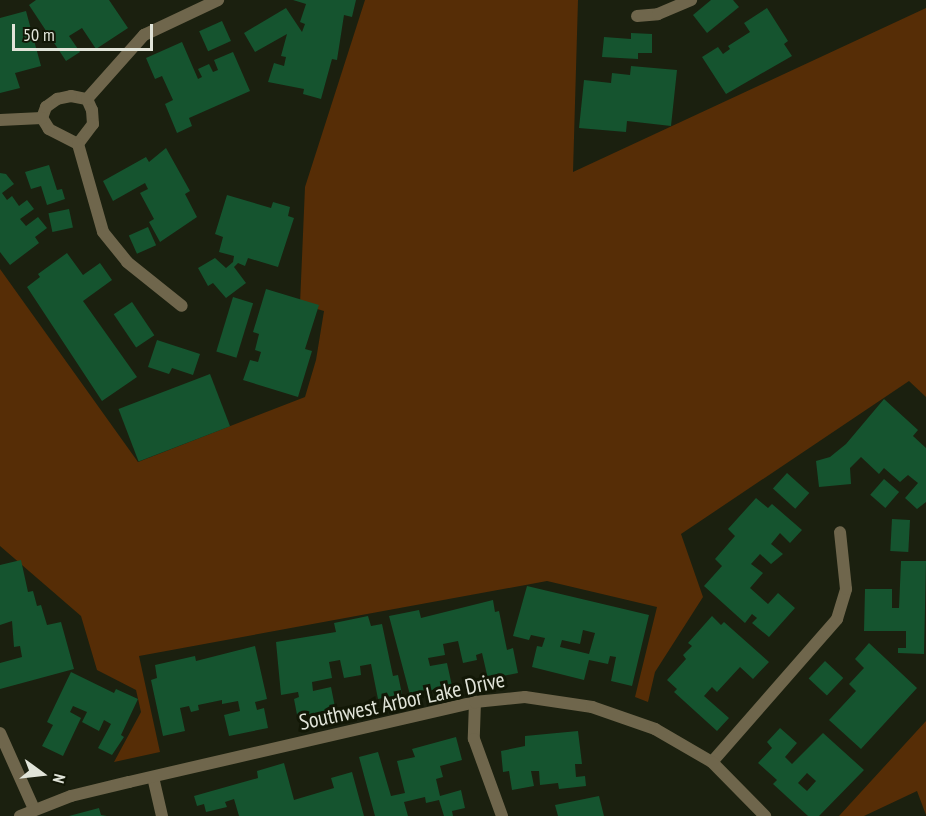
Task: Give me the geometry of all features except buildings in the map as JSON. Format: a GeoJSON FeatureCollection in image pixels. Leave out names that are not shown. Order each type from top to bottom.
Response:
{"type":"FeatureCollection","features":[{"type":"Feature","properties":{"kind":"street"},"geometry":{"type":"LineString","coordinates":[[87,99],[144,35],[218,0]]}},
{"type":"Feature","properties":{"kind":"street"},"geometry":{"type":"LineString","coordinates":[[637,16],[658,14],[691,0]]}},
{"type":"Feature","properties":{"kind":"street"},"geometry":{"type":"LineString","coordinates":[[42,118],[46,106],[57,99],[71,96],[87,99]]}},
{"type":"Feature","properties":{"kind":"street"},"geometry":{"type":"LineString","coordinates":[[78,144],[87,136],[93,124],[87,99]]}},
{"type":"Feature","properties":{"kind":"street"},"geometry":{"type":"LineString","coordinates":[[0,120],[42,118]]}},
{"type":"Feature","properties":{"kind":"street"},"geometry":{"type":"LineString","coordinates":[[42,118],[50,129],[78,144],[103,232],[127,262],[182,306]]}},
{"type":"Feature","properties":{"kind":"street"},"geometry":{"type":"LineString","coordinates":[[712,762],[837,619],[846,589],[840,532]]}},
{"type":"Feature","properties":{"kind":"street","name":"Southwest Arbor Lake Drive"},"geometry":{"type":"LineString","coordinates":[[20,816],[34,808],[153,777],[475,702],[525,697],[592,706],[655,729],[712,762],[765,816]]}},
{"type":"Feature","properties":{"kind":"street"},"geometry":{"type":"LineString","coordinates":[[475,702],[474,739],[502,816]]}},
{"type":"Feature","properties":{"kind":"street"},"geometry":{"type":"LineString","coordinates":[[0,733],[34,808]]}},
{"type":"Feature","properties":{"kind":"street"},"geometry":{"type":"LineString","coordinates":[[153,777],[162,816]]}},
{"type":"Feature","properties":{"kind":"shaded area"},"geometry":{"type":"Polygon","coordinates":[[[365,0],[578,0],[573,172],[926,8],[926,397],[909,381],[681,534],[703,597],[655,672],[648,702],[635,697],[657,607],[547,581],[139,656],[160,752],[114,762],[141,712],[136,690],[97,670],[81,616],[0,546],[0,269],[138,462],[305,397],[316,360],[324,311],[300,304],[305,187],[365,0]]]}},
{"type":"Feature","properties":{"kind":"shaded area"},"geometry":{"type":"Polygon","coordinates":[[[926,721],[926,815],[917,791],[864,816],[839,816],[926,721]]]}}]}
